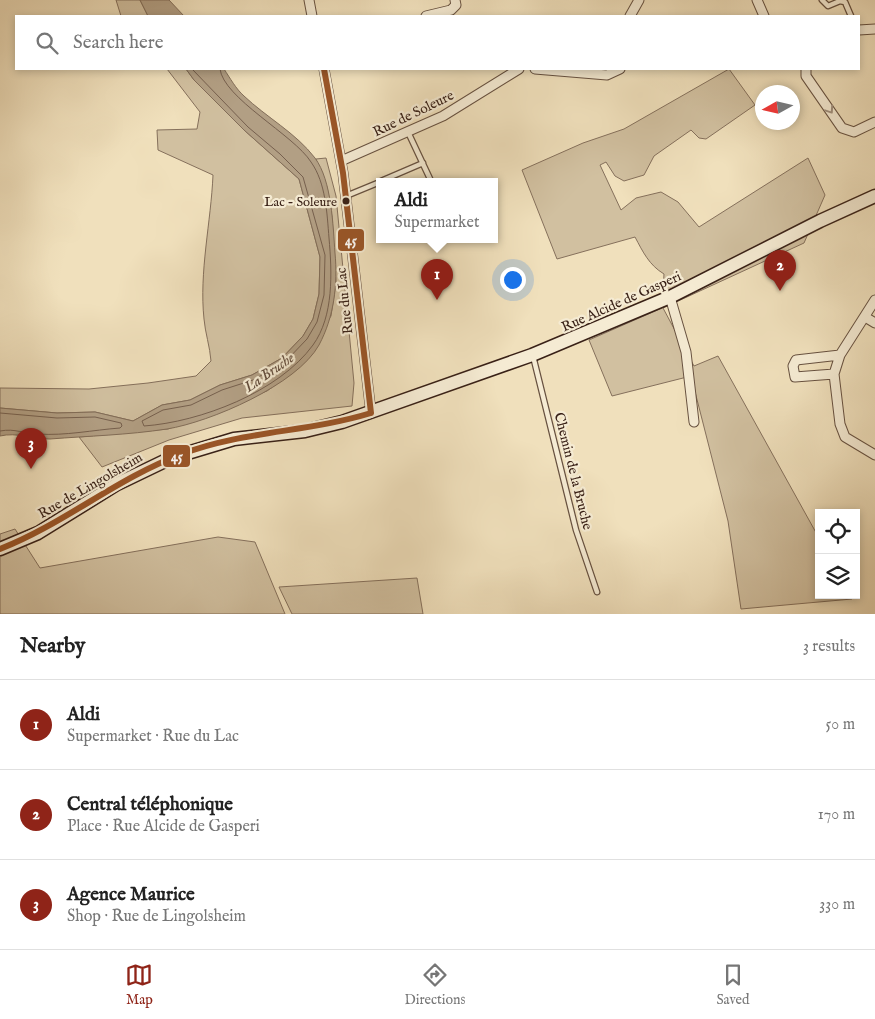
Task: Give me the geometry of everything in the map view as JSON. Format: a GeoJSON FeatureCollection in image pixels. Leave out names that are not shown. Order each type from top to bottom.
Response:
{"type":"FeatureCollection","features":[{"type":"Feature","properties":{"kind":"main road","name":"Rue Alcide de Gasperi"},"geometry":{"type":"LineString","coordinates":[[371,413],[532,355],[670,297],[820,221],[875,196]]}},
{"type":"Feature","properties":{"kind":"main road","name":"Rue de Lingolsheim"},"geometry":{"type":"LineString","coordinates":[[0,549],[38,533],[136,474],[188,451],[234,438],[323,427],[371,413]]}},
{"type":"Feature","properties":{"kind":"street"},"geometry":{"type":"LineString","coordinates":[[309,0],[312,15]]}},
{"type":"Feature","properties":{"kind":"street"},"geometry":{"type":"LineString","coordinates":[[430,15],[451,10],[456,5],[455,0]]}},
{"type":"Feature","properties":{"kind":"street"},"geometry":{"type":"LineString","coordinates":[[631,15],[639,0]]}},
{"type":"Feature","properties":{"kind":"street"},"geometry":{"type":"LineString","coordinates":[[757,0],[764,15]]}},
{"type":"Feature","properties":{"kind":"street"},"geometry":{"type":"LineString","coordinates":[[860,30],[875,29]]}},
{"type":"Feature","properties":{"kind":"street","name":"Rue du Lac"},"geometry":{"type":"LineString","coordinates":[[324,70],[342,161],[371,413]]}},
{"type":"Feature","properties":{"kind":"street","name":"Rue de Soleure"},"geometry":{"type":"LineString","coordinates":[[342,161],[443,116],[517,70]]}},
{"type":"Feature","properties":{"kind":"street"},"geometry":{"type":"LineString","coordinates":[[547,70],[607,75],[618,70]]}},
{"type":"Feature","properties":{"kind":"street"},"geometry":{"type":"LineString","coordinates":[[806,70],[806,76],[842,128],[854,132],[875,122]]}},
{"type":"Feature","properties":{"kind":"street"},"geometry":{"type":"LineString","coordinates":[[670,297],[686,352],[694,422]]}},
{"type":"Feature","properties":{"kind":"street"},"geometry":{"type":"LineString","coordinates":[[875,300],[840,355],[834,374],[840,424],[845,437],[875,455]]}},
{"type":"Feature","properties":{"kind":"street"},"geometry":{"type":"LineString","coordinates":[[865,317],[875,323]]}},
{"type":"Feature","properties":{"kind":"street"},"geometry":{"type":"LineString","coordinates":[[834,374],[795,378],[793,366],[796,360],[840,355]]}},
{"type":"Feature","properties":{"kind":"lane"},"geometry":{"type":"LineString","coordinates":[[822,0],[828,6],[840,1],[845,2],[851,15]]}},
{"type":"Feature","properties":{"kind":"lane"},"geometry":{"type":"LineString","coordinates":[[408,132],[430,178]]}},
{"type":"Feature","properties":{"kind":"lane"},"geometry":{"type":"LineString","coordinates":[[389,178],[424,163]]}},
{"type":"Feature","properties":{"kind":"lane"},"geometry":{"type":"LineString","coordinates":[[346,196],[376,184]]}},
{"type":"Feature","properties":{"kind":"lane","name":"Chemin de la Bruche"},"geometry":{"type":"LineString","coordinates":[[532,355],[576,530],[597,592]]}},
{"type":"Feature","properties":{"kind":"shaded area"},"geometry":{"type":"Polygon","coordinates":[[[116,0],[140,0],[148,15],[121,15],[116,0]]]}},
{"type":"Feature","properties":{"kind":"shaded area"},"geometry":{"type":"Polygon","coordinates":[[[168,70],[187,70],[194,80],[244,130],[299,179],[320,257],[319,294],[313,319],[303,336],[282,358],[252,375],[220,385],[190,400],[162,405],[133,421],[95,412],[57,413],[0,408],[0,388],[89,389],[148,383],[196,376],[211,361],[205,329],[203,283],[213,175],[158,150],[157,130],[197,129],[200,112],[168,70]]]}},
{"type":"Feature","properties":{"kind":"shaded area"},"geometry":{"type":"Polygon","coordinates":[[[730,70],[755,105],[706,139],[699,138],[691,130],[654,156],[644,175],[624,181],[615,176],[606,162],[600,165],[621,210],[636,198],[661,192],[678,202],[699,227],[808,158],[825,195],[804,243],[663,308],[694,366],[718,356],[815,531],[815,599],[852,599],[741,609],[728,521],[691,376],[612,396],[589,340],[662,308],[664,274],[650,262],[635,237],[557,259],[522,170],[583,143],[624,129],[730,70]]]}},
{"type":"Feature","properties":{"kind":"shaded area"},"geometry":{"type":"Polygon","coordinates":[[[326,158],[336,196],[354,383],[352,406],[242,418],[169,440],[102,467],[79,437],[168,429],[267,391],[299,368],[331,316],[336,282],[332,217],[327,187],[316,159],[326,158]]]}},
{"type":"Feature","properties":{"kind":"shaded area"},"geometry":{"type":"Polygon","coordinates":[[[15,529],[40,568],[218,537],[255,542],[285,614],[0,614],[0,534],[15,529]]]}},
{"type":"Feature","properties":{"kind":"shaded area"},"geometry":{"type":"Polygon","coordinates":[[[417,578],[423,614],[292,614],[279,587],[417,578]]]}},
{"type":"Feature","properties":{"kind":"water"},"geometry":{"type":"Polygon","coordinates":[[[140,0],[169,0],[183,15],[148,15],[140,0]]]}},
{"type":"Feature","properties":{"kind":"water","name":"La Bruche"},"geometry":{"type":"Polygon","coordinates":[[[187,70],[225,70],[241,93],[299,141],[315,158],[321,168],[331,204],[336,277],[331,312],[319,345],[308,360],[273,387],[228,410],[185,425],[138,433],[50,439],[12,435],[0,436],[0,408],[57,413],[95,412],[133,421],[162,405],[190,400],[220,385],[252,375],[282,358],[303,336],[313,319],[319,294],[320,257],[299,179],[244,130],[194,80],[187,70]]]}},
{"type":"Feature","properties":{"kind":"transit line","name":"45"},"geometry":{"type":"LineString","coordinates":[[324,70],[343,173],[371,413]]}},
{"type":"Feature","properties":{"kind":"transit line","name":"45"},"geometry":{"type":"LineString","coordinates":[[0,549],[46,527],[135,475],[182,454],[228,441],[324,424],[371,413]]}},
{"type":"Feature","properties":{"kind":"place","name":"Lac - Soleure"},"geometry":{"type":"Point","coordinates":[346,201]}},
{"type":"Feature","properties":{"kind":"place","name":"Central téléphonique"},"geometry":{"type":"Point","coordinates":[780,291]}},
{"type":"Feature","properties":{"kind":"place","name":"Aldi"},"geometry":{"type":"Point","coordinates":[437,300]}},
{"type":"Feature","properties":{"kind":"place","name":"Agence Maurice"},"geometry":{"type":"Point","coordinates":[31,469]}}]}
